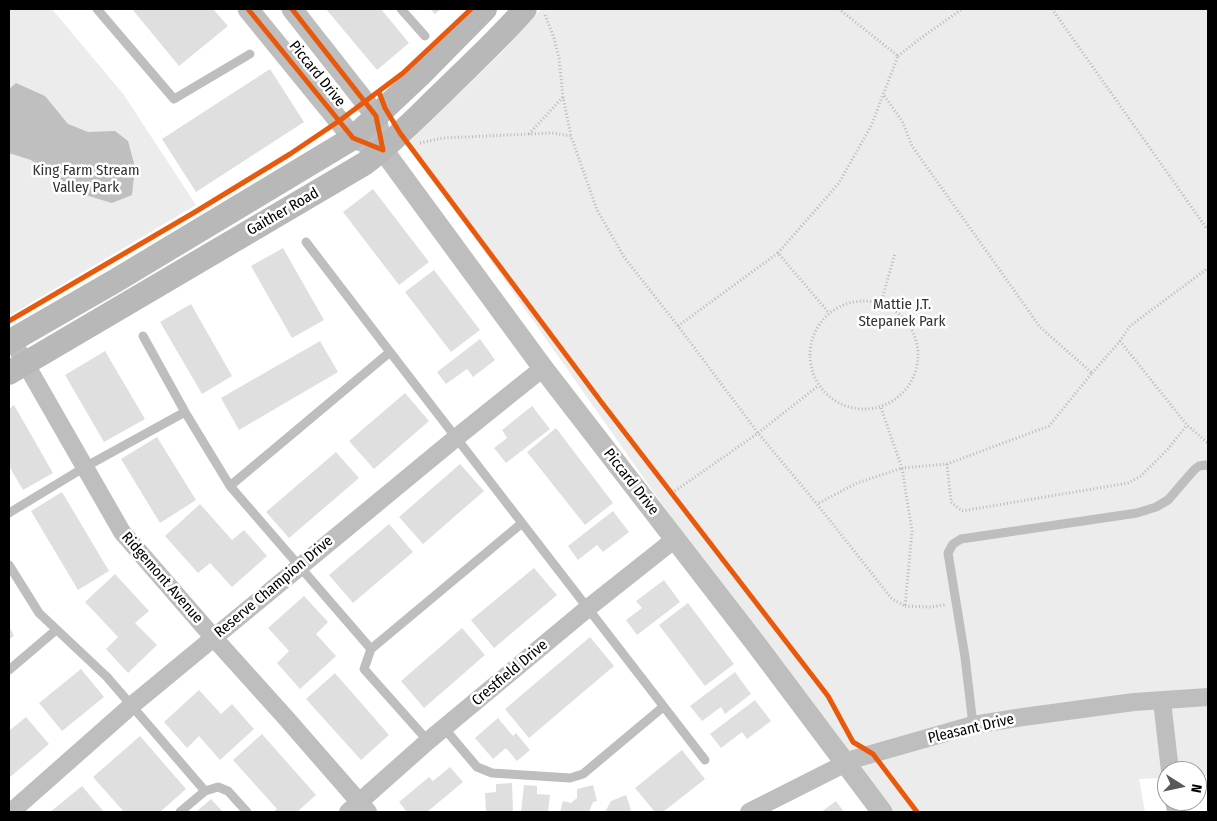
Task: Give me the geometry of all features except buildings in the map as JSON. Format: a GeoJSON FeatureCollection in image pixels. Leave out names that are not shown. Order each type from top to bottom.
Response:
{"type":"FeatureCollection","features":[{"type":"Feature","properties":{"kind":"main road","name":"Gaither Road"},"geometry":{"type":"LineString","coordinates":[[10,341],[115,281],[353,138],[420,76],[485,9]]}},
{"type":"Feature","properties":{"kind":"main road","name":"Gaither Road"},"geometry":{"type":"LineString","coordinates":[[17,368],[364,164],[383,150],[504,32],[535,10]]}},
{"type":"Feature","properties":{"kind":"street","name":"Piccard Drive"},"geometry":{"type":"LineString","coordinates":[[248,9],[353,138],[383,150]]}},
{"type":"Feature","properties":{"kind":"street","name":"Piccard Drive"},"geometry":{"type":"LineString","coordinates":[[292,9],[376,116],[383,150],[543,368],[756,644],[882,812]]}},
{"type":"Feature","properties":{"kind":"street","name":"Ridgemont Avenue"},"geometry":{"type":"LineString","coordinates":[[10,341],[17,368],[84,467],[122,532],[286,718],[359,809]]}},
{"type":"Feature","properties":{"kind":"street","name":"Reserve Champion Drive"},"geometry":{"type":"LineString","coordinates":[[11,812],[131,706],[213,637],[543,368]]}},
{"type":"Feature","properties":{"kind":"street","name":"Crestfield Drive"},"geometry":{"type":"LineString","coordinates":[[359,809],[428,741],[588,608],[675,539]]}},
{"type":"Feature","properties":{"kind":"street","name":"Pleasant Drive"},"geometry":{"type":"LineString","coordinates":[[749,812],[854,758],[973,726],[1023,717],[1134,702],[1208,697]]}},
{"type":"Feature","properties":{"kind":"street"},"geometry":{"type":"LineString","coordinates":[[1162,701],[1169,761]]}},
{"type":"Feature","properties":{"kind":"lane"},"geometry":{"type":"LineString","coordinates":[[98,9],[174,99],[250,54]]}},
{"type":"Feature","properties":{"kind":"lane"},"geometry":{"type":"LineString","coordinates":[[402,9],[425,36]]}},
{"type":"Feature","properties":{"kind":"lane"},"geometry":{"type":"LineString","coordinates":[[306,242],[705,760]]}},
{"type":"Feature","properties":{"kind":"lane"},"geometry":{"type":"LineString","coordinates":[[143,336],[185,412],[230,486],[371,649]]}},
{"type":"Feature","properties":{"kind":"lane"},"geometry":{"type":"LineString","coordinates":[[230,486],[390,352]]}},
{"type":"Feature","properties":{"kind":"lane"},"geometry":{"type":"LineString","coordinates":[[9,513],[84,467],[185,412]]}},
{"type":"Feature","properties":{"kind":"lane"},"geometry":{"type":"LineString","coordinates":[[973,726],[965,657],[948,553],[953,544],[961,540],[1137,513],[1156,507],[1168,500],[1194,470],[1199,466],[1208,466]]}},
{"type":"Feature","properties":{"kind":"lane"},"geometry":{"type":"LineString","coordinates":[[428,741],[364,668],[371,649],[522,523]]}},
{"type":"Feature","properties":{"kind":"lane"},"geometry":{"type":"LineString","coordinates":[[9,564],[40,613],[106,678],[204,791]]}},
{"type":"Feature","properties":{"kind":"lane"},"geometry":{"type":"LineString","coordinates":[[9,670],[56,630]]}},
{"type":"Feature","properties":{"kind":"lane"},"geometry":{"type":"LineString","coordinates":[[444,728],[477,767],[492,773],[570,778],[584,774],[663,706]]}},
{"type":"Feature","properties":{"kind":"lane"},"geometry":{"type":"LineString","coordinates":[[180,812],[204,791],[218,788],[228,791],[247,812]]}},
{"type":"Feature","properties":{"kind":"path"},"geometry":{"type":"LineString","coordinates":[[839,9],[898,56]]}},
{"type":"Feature","properties":{"kind":"path"},"geometry":{"type":"LineString","coordinates":[[678,326],[778,252],[839,183],[871,126],[898,56],[962,9]]}},
{"type":"Feature","properties":{"kind":"path"},"geometry":{"type":"LineString","coordinates":[[1052,9],[1208,230]]}},
{"type":"Feature","properties":{"kind":"path"},"geometry":{"type":"LineString","coordinates":[[535,10],[554,38],[559,58],[571,136],[597,210],[624,257],[758,433],[892,599],[905,606],[930,607],[943,606],[955,600]]}},
{"type":"Feature","properties":{"kind":"path"},"geometry":{"type":"LineString","coordinates":[[883,94],[902,120],[912,146],[1040,327],[1092,373]]}},
{"type":"Feature","properties":{"kind":"path"},"geometry":{"type":"LineString","coordinates":[[528,134],[564,97]]}},
{"type":"Feature","properties":{"kind":"path"},"geometry":{"type":"LineString","coordinates":[[415,144],[443,138],[552,133],[571,136]]}},
{"type":"Feature","properties":{"kind":"path"},"geometry":{"type":"LineString","coordinates":[[778,252],[829,313]]}},
{"type":"Feature","properties":{"kind":"path"},"geometry":{"type":"LineString","coordinates":[[881,304],[894,253]]}},
{"type":"Feature","properties":{"kind":"path"},"geometry":{"type":"LineString","coordinates":[[817,504],[857,483],[902,468],[948,464],[1049,426],[1120,341],[1130,326],[1208,268]]}},
{"type":"Feature","properties":{"kind":"path"},"geometry":{"type":"LineString","coordinates":[[854,301],[868,301],[881,304],[895,310],[906,320],[914,333],[918,348],[918,363],[914,378],[906,391],[895,401],[881,408],[864,410],[846,407],[830,399],[818,386],[810,363],[811,339],[818,325],[829,313],[841,306],[854,301]]}},
{"type":"Feature","properties":{"kind":"path"},"geometry":{"type":"LineString","coordinates":[[1120,341],[1187,425],[1208,443]]}},
{"type":"Feature","properties":{"kind":"path"},"geometry":{"type":"LineString","coordinates":[[672,493],[758,433],[818,386]]}},
{"type":"Feature","properties":{"kind":"path"},"geometry":{"type":"LineString","coordinates":[[881,408],[902,468],[912,530],[905,606]]}},
{"type":"Feature","properties":{"kind":"path"},"geometry":{"type":"LineString","coordinates":[[948,464],[951,502],[962,511],[1103,488],[1128,483],[1141,476],[1168,449],[1187,425]]}},
{"type":"Feature","properties":{"kind":"path"},"geometry":{"type":"LineString","coordinates":[[666,486],[678,500]]}},
{"type":"Feature","properties":{"kind":"green space","name":"King Farm Stream Valley Park"},"geometry":{"type":"Polygon","coordinates":[[[12,9],[52,9],[124,95],[196,205],[9,316],[9,11],[12,9]]]}},
{"type":"Feature","properties":{"kind":"green space","name":"Mattie J.T. Stepanek Park"},"geometry":{"type":"Polygon","coordinates":[[[541,9],[1208,9],[1208,776],[1207,761],[1157,761],[1157,778],[1139,779],[1145,812],[886,812],[843,761],[408,143],[499,55],[541,9]]]}},
{"type":"Feature","properties":{"kind":"shaded area"},"geometry":{"type":"Polygon","coordinates":[[[16,83],[45,96],[68,124],[88,132],[115,131],[128,141],[135,167],[132,195],[112,203],[82,194],[31,160],[9,153],[9,89],[16,83]]]}},
{"type":"Feature","properties":{"kind":"cycle path"},"geometry":{"type":"LineString","coordinates":[[248,9],[353,138],[383,150]]}},
{"type":"Feature","properties":{"kind":"cycle path"},"geometry":{"type":"LineString","coordinates":[[292,9],[376,116],[383,150]]}},
{"type":"Feature","properties":{"kind":"cycle path"},"geometry":{"type":"LineString","coordinates":[[9,321],[195,212],[290,154],[339,121],[403,73],[471,9]]}},
{"type":"Feature","properties":{"kind":"cycle path"},"geometry":{"type":"LineString","coordinates":[[379,92],[385,108],[400,133],[602,403],[828,696],[853,742],[873,754],[917,812]]}}]}
